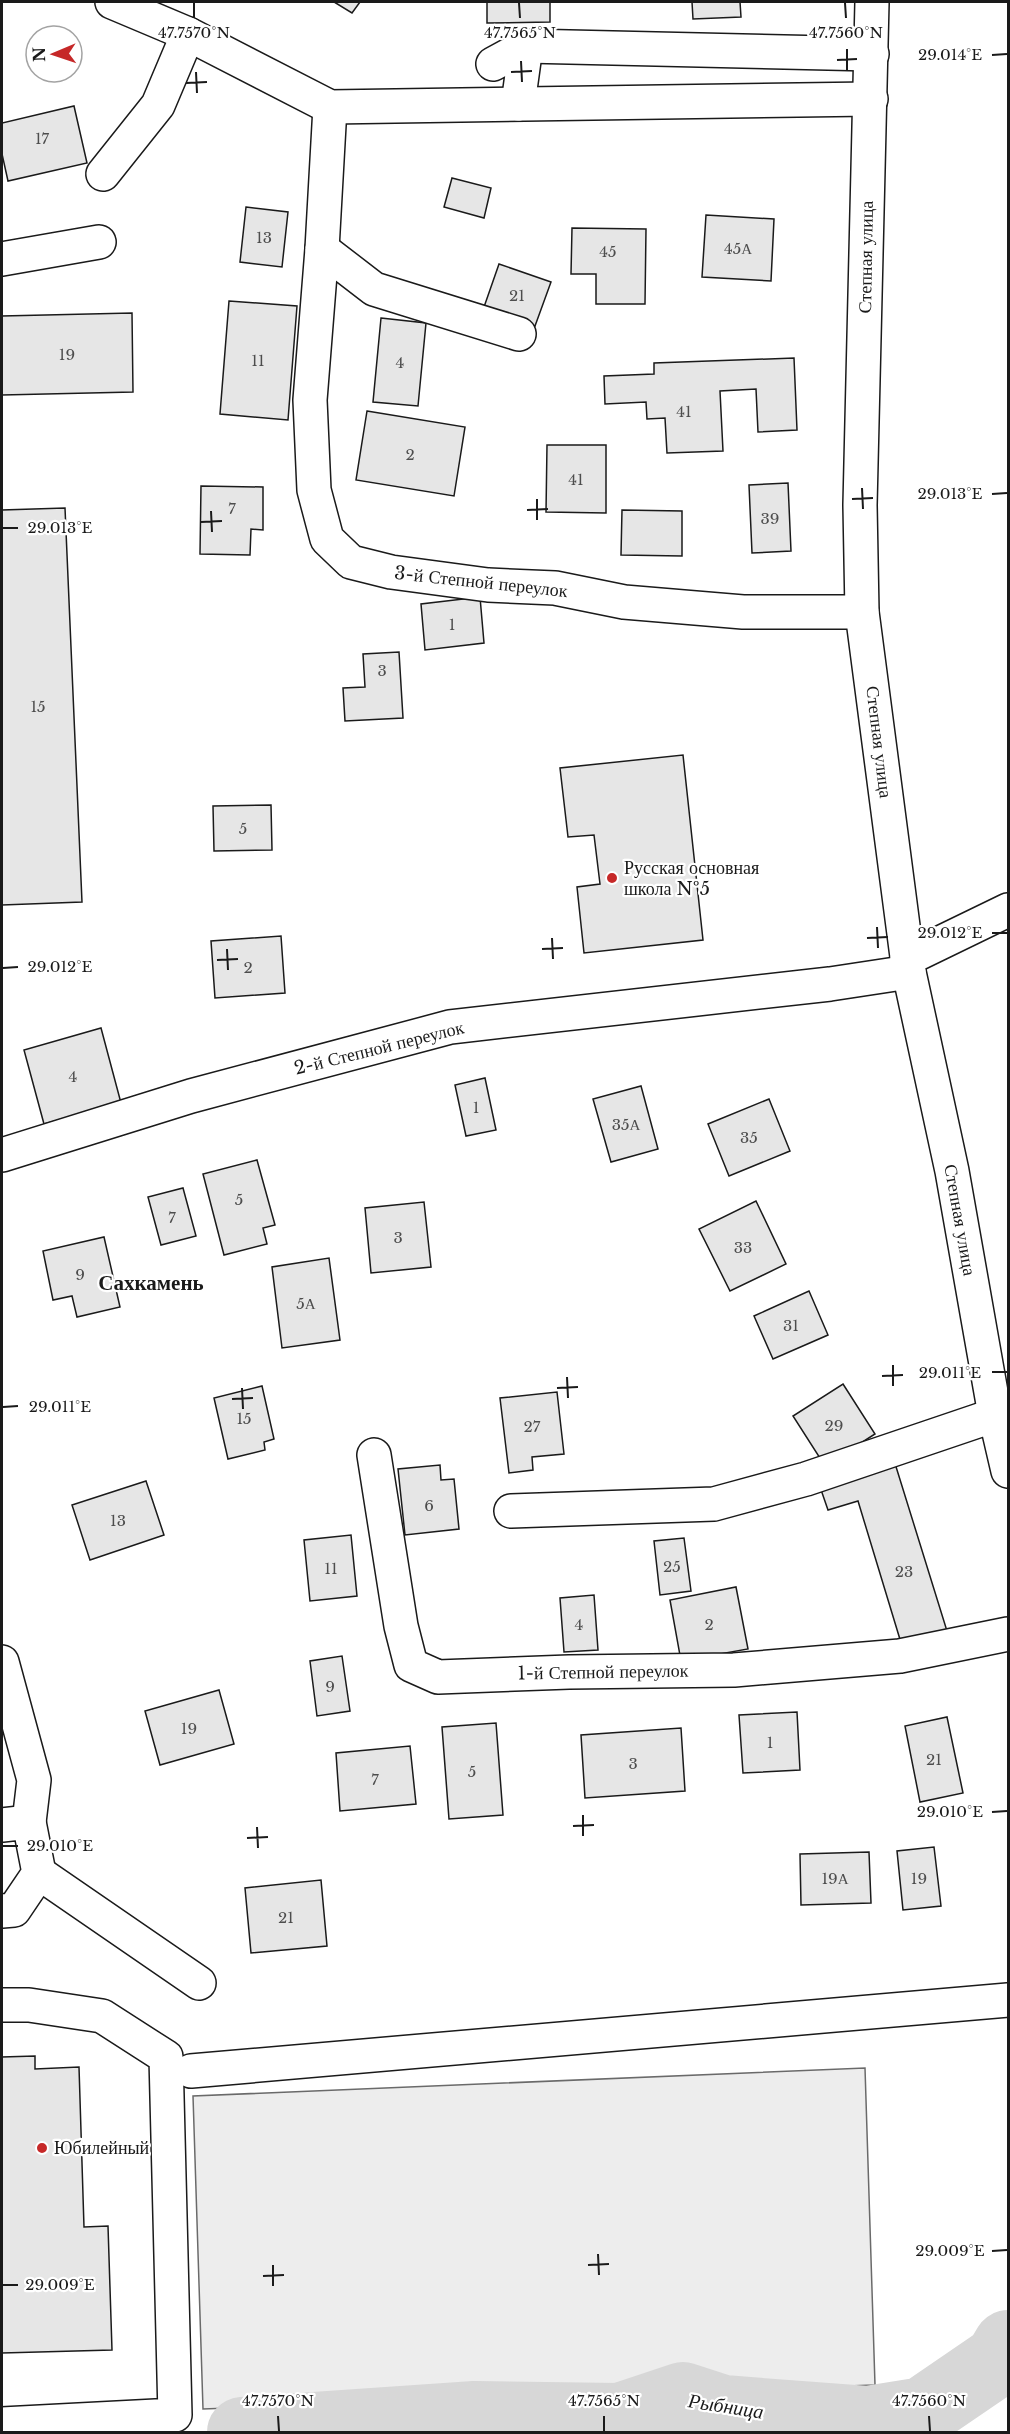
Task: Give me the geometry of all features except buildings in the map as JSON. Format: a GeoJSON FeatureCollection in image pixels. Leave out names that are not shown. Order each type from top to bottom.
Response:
{"type":"FeatureCollection","features":[{"type":"Feature","properties":{"kind":"street"},"geometry":{"type":"LineString","coordinates":[[112,2],[188,34],[330,107],[871,99]]}},
{"type":"Feature","properties":{"kind":"street","name":"Степная улица"},"geometry":{"type":"LineString","coordinates":[[872,2],[860,505],[862,612],[908,965],[952,1171],[995,1415],[1008,1471]]}},
{"type":"Feature","properties":{"kind":"street"},"geometry":{"type":"LineString","coordinates":[[103,174],[158,105],[188,34]]}},
{"type":"Feature","properties":{"kind":"street"},"geometry":{"type":"LineString","coordinates":[[518,104],[526,46]]}},
{"type":"Feature","properties":{"kind":"street"},"geometry":{"type":"LineString","coordinates":[[493,64],[526,46],[872,54]]}},
{"type":"Feature","properties":{"kind":"street","name":"3-й Степной переулок"},"geometry":{"type":"LineString","coordinates":[[330,107],[310,400],[314,490],[327,539],[351,562],[391,572],[488,585],[555,588],[624,602],[742,612],[862,612]]}},
{"type":"Feature","properties":{"kind":"street"},"geometry":{"type":"LineString","coordinates":[[2,259],[99,242]]}},
{"type":"Feature","properties":{"kind":"street"},"geometry":{"type":"LineString","coordinates":[[322,249],[374,289],[519,334]]}},
{"type":"Feature","properties":{"kind":"street","name":"2-й Степной переулок"},"geometry":{"type":"LineString","coordinates":[[2,1155],[191,1096],[450,1027],[830,984],[908,965],[1008,910]]}},
{"type":"Feature","properties":{"kind":"street"},"geometry":{"type":"LineString","coordinates":[[511,1511],[714,1504],[806,1479],[995,1415]]}},
{"type":"Feature","properties":{"kind":"street","name":"1-й Степной переулок"},"geometry":{"type":"LineString","coordinates":[[374,1455],[401,1626],[411,1665],[438,1677],[569,1672],[734,1670],[900,1656],[1008,1634]]}},
{"type":"Feature","properties":{"kind":"street"},"geometry":{"type":"LineString","coordinates":[[2,1662],[34,1780],[15,1823],[39,1873],[199,1983]]}},
{"type":"Feature","properties":{"kind":"street"},"geometry":{"type":"LineString","coordinates":[[2,1911],[14,1910],[39,1873]]}},
{"type":"Feature","properties":{"kind":"street"},"geometry":{"type":"LineString","coordinates":[[191,2071],[1008,2000]]}},
{"type":"Feature","properties":{"kind":"street"},"geometry":{"type":"LineString","coordinates":[[2,2005],[29,2006],[102,2016],[166,2057],[175,2415],[2,2424]]}},
{"type":"Feature","properties":{"kind":"shaded area"},"geometry":{"type":"Polygon","coordinates":[[[865,2068],[875,2385],[203,2409],[193,2096],[865,2068]]]}},
{"type":"Feature","properties":{"kind":"waterway","name":"Рыбница"},"geometry":{"type":"LineString","coordinates":[[242,2432],[475,2416],[620,2418],[683,2397],[723,2410],[867,2421],[923,2412],[999,2360],[1008,2345]]}},
{"type":"Feature","properties":{"kind":"place","name":"Русская основная школа №5"},"geometry":{"type":"Point","coordinates":[612,878]}},
{"type":"Feature","properties":{"kind":"place","name":"Юбилейный"},"geometry":{"type":"Point","coordinates":[42,2148]}},
{"type":"Feature","properties":{"kind":"district","name":"Сахкамень"},"geometry":{"type":"Point","coordinates":[151,1283]}}]}
